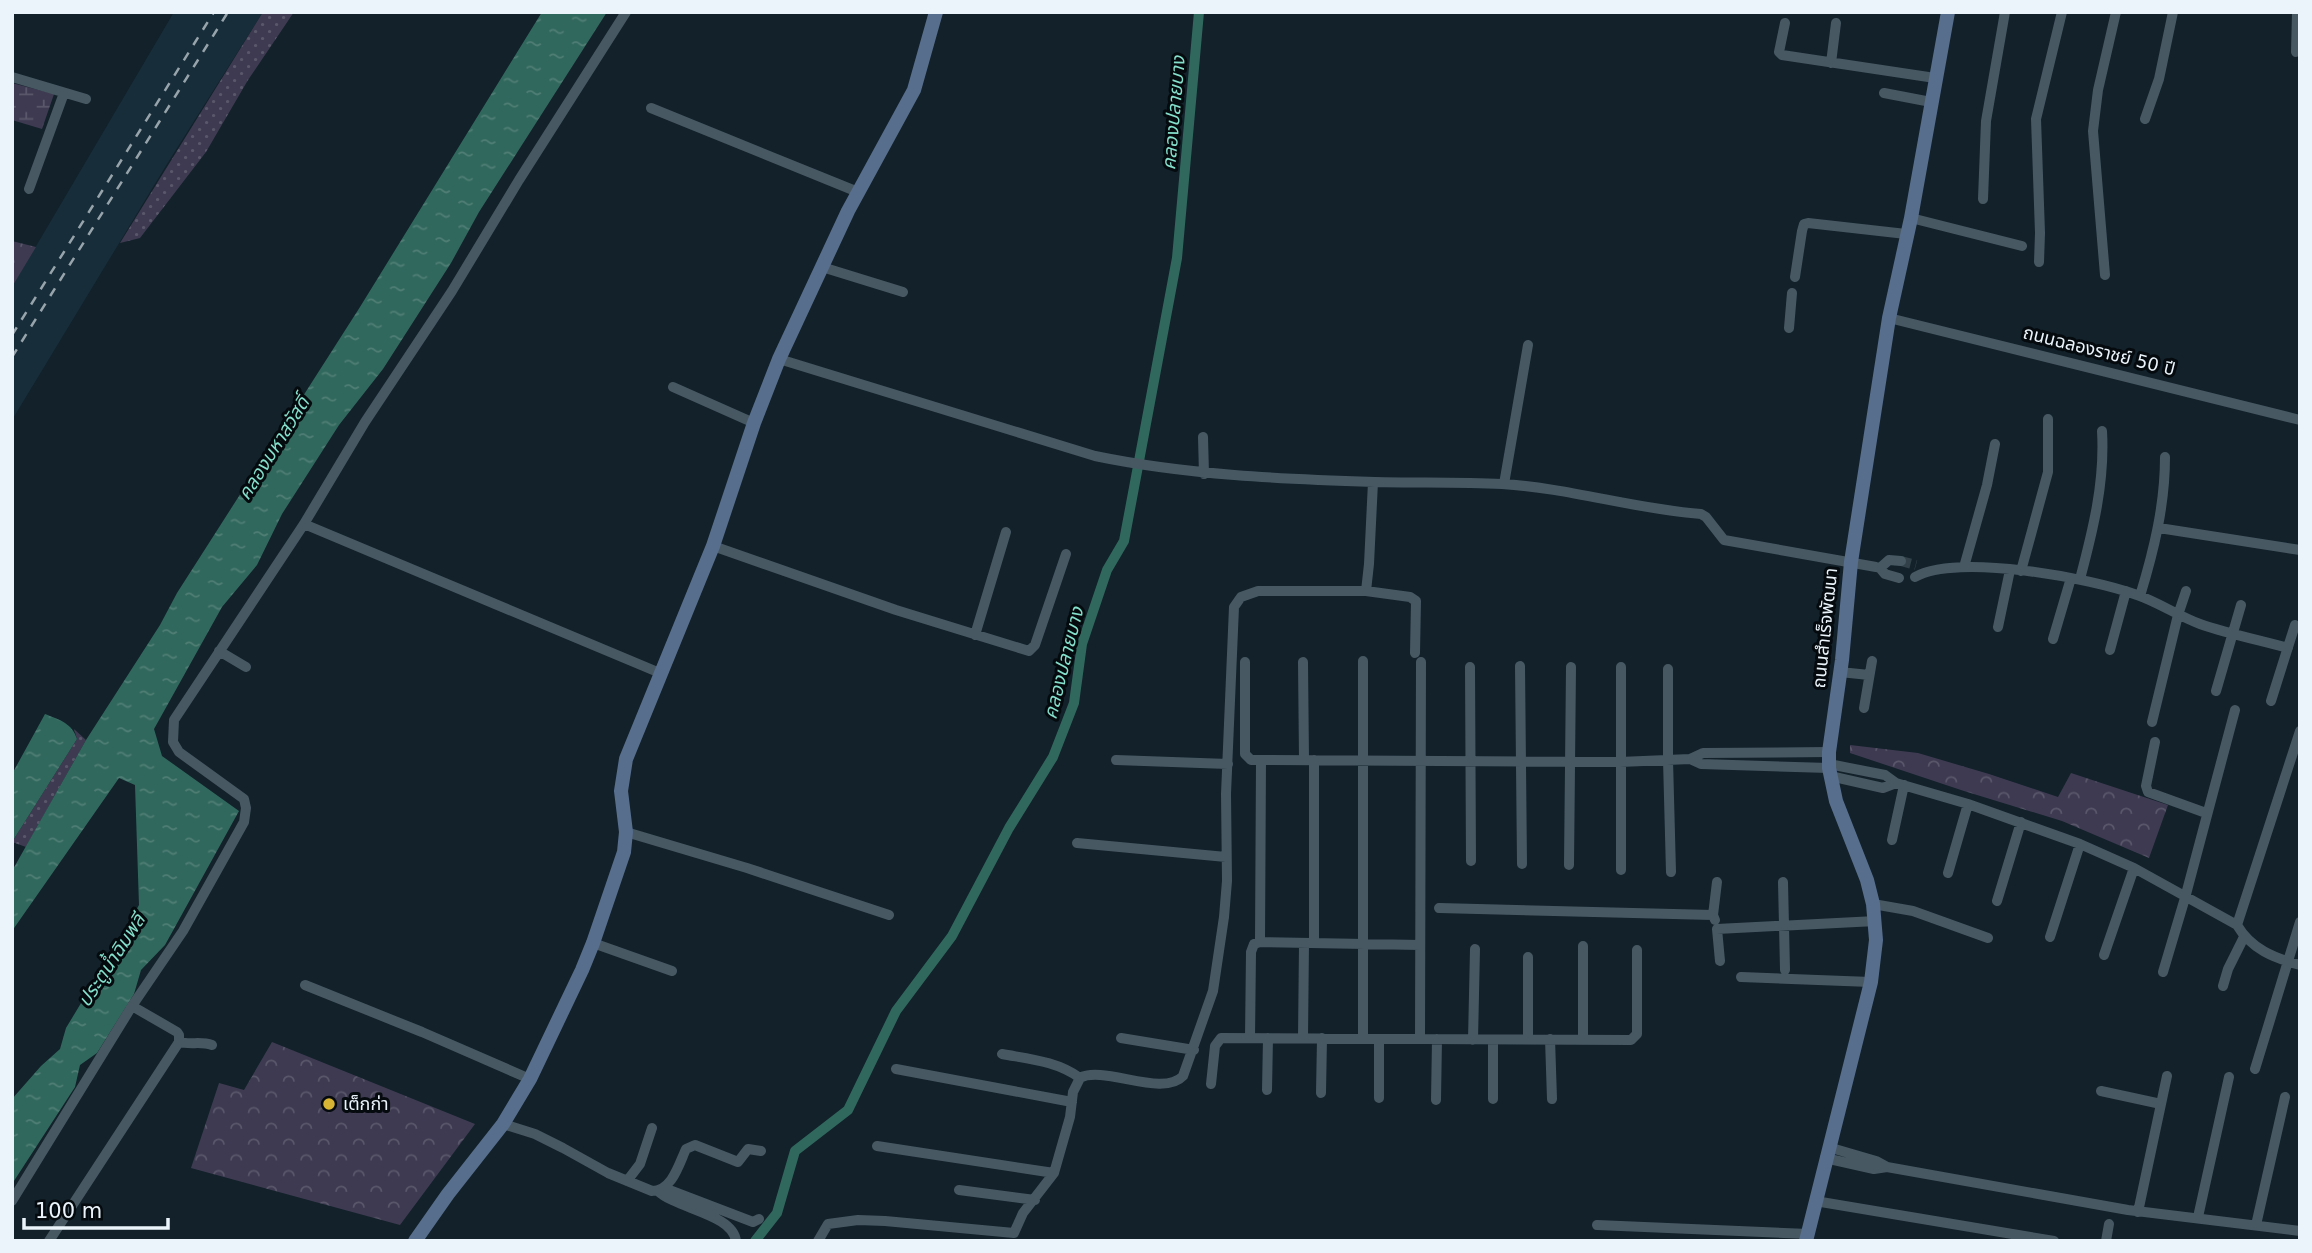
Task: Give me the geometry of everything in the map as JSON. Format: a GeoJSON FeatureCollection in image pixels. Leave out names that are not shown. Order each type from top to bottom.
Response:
{"type":"FeatureCollection","features":[{"type":"Feature","properties":{"kind":"street"},"geometry":{"type":"LineString","coordinates":[[12,1201],[132,1006],[183,931],[244,822],[244,799],[179,752],[173,742],[174,720],[304,524],[365,422],[452,291],[626,12]]}},
{"type":"Feature","properties":{"kind":"street"},"geometry":{"type":"LineString","coordinates":[[415,1241],[503,1124],[530,1079],[593,943],[624,852],[626,832],[622,776],[626,759],[713,546],[754,423],[779,359],[858,192],[914,90],[936,12]]}},
{"type":"Feature","properties":{"kind":"street","name":"ถนนสำเร็จพัฒนา"},"geometry":{"type":"LineString","coordinates":[[1807,1237],[1871,982],[1877,940],[1876,921],[1867,880],[1836,801],[1829,765],[1854,674],[1855,563],[1889,318],[1911,218],[1948,12]]}},
{"type":"Feature","properties":{"kind":"street"},"geometry":{"type":"LineString","coordinates":[[1983,199],[1986,121],[2005,12]]}},
{"type":"Feature","properties":{"kind":"street"},"geometry":{"type":"LineString","coordinates":[[2039,262],[2036,119],[2062,12]]}},
{"type":"Feature","properties":{"kind":"street"},"geometry":{"type":"LineString","coordinates":[[2105,275],[2093,131],[2098,89],[2116,12]]}},
{"type":"Feature","properties":{"kind":"street"},"geometry":{"type":"LineString","coordinates":[[2145,119],[2159,79],[2173,12]]}},
{"type":"Feature","properties":{"kind":"street"},"geometry":{"type":"LineString","coordinates":[[2296,52],[2297,12]]}},
{"type":"Feature","properties":{"kind":"street"},"geometry":{"type":"LineString","coordinates":[[1786,23],[1780,52],[1782,55],[1935,78]]}},
{"type":"Feature","properties":{"kind":"street"},"geometry":{"type":"LineString","coordinates":[[1831,63],[1836,23]]}},
{"type":"Feature","properties":{"kind":"street"},"geometry":{"type":"LineString","coordinates":[[12,77],[86,99]]}},
{"type":"Feature","properties":{"kind":"street"},"geometry":{"type":"LineString","coordinates":[[29,189],[64,93]]}},
{"type":"Feature","properties":{"kind":"street"},"geometry":{"type":"LineString","coordinates":[[1884,93],[1931,102]]}},
{"type":"Feature","properties":{"kind":"street"},"geometry":{"type":"LineString","coordinates":[[651,107],[858,192]]}},
{"type":"Feature","properties":{"kind":"street"},"geometry":{"type":"LineString","coordinates":[[1911,218],[2022,246]]}},
{"type":"Feature","properties":{"kind":"street"},"geometry":{"type":"LineString","coordinates":[[1795,277],[1804,224],[1906,234]]}},
{"type":"Feature","properties":{"kind":"street"},"geometry":{"type":"LineString","coordinates":[[822,267],[903,292]]}},
{"type":"Feature","properties":{"kind":"street"},"geometry":{"type":"LineString","coordinates":[[1789,328],[1792,293]]}},
{"type":"Feature","properties":{"kind":"street","name":"ถนนฉลองราชย์ 50 ปี"},"geometry":{"type":"LineString","coordinates":[[1889,318],[2300,419]]}},
{"type":"Feature","properties":{"kind":"street"},"geometry":{"type":"LineString","coordinates":[[1504,484],[1528,345]]}},
{"type":"Feature","properties":{"kind":"street"},"geometry":{"type":"LineString","coordinates":[[779,359],[1095,456],[1128,463],[1204,474],[1373,482],[1504,484],[1590,495],[1701,514],[1724,540],[1855,563],[1878,568],[1885,574],[1899,578]]}},
{"type":"Feature","properties":{"kind":"street"},"geometry":{"type":"LineString","coordinates":[[673,387],[754,423]]}},
{"type":"Feature","properties":{"kind":"street"},"geometry":{"type":"LineString","coordinates":[[1998,627],[2048,472],[2048,419]]}},
{"type":"Feature","properties":{"kind":"street"},"geometry":{"type":"LineString","coordinates":[[2053,639],[2076,579],[2100,494],[2103,470],[2102,431]]}},
{"type":"Feature","properties":{"kind":"street"},"geometry":{"type":"LineString","coordinates":[[1203,437],[1204,474]]}},
{"type":"Feature","properties":{"kind":"street"},"geometry":{"type":"LineString","coordinates":[[1964,567],[1987,485],[1994,444]]}},
{"type":"Feature","properties":{"kind":"street"},"geometry":{"type":"LineString","coordinates":[[2140,596],[2159,528],[2165,457]]}},
{"type":"Feature","properties":{"kind":"street"},"geometry":{"type":"LineString","coordinates":[[1366,591],[1373,482]]}},
{"type":"Feature","properties":{"kind":"street"},"geometry":{"type":"LineString","coordinates":[[304,524],[660,673]]}},
{"type":"Feature","properties":{"kind":"street"},"geometry":{"type":"LineString","coordinates":[[2159,528],[2300,550]]}},
{"type":"Feature","properties":{"kind":"street"},"geometry":{"type":"LineString","coordinates":[[975,635],[1006,533]]}},
{"type":"Feature","properties":{"kind":"street"},"geometry":{"type":"LineString","coordinates":[[713,546],[1023,651],[1032,650],[1066,554]]}},
{"type":"Feature","properties":{"kind":"street"},"geometry":{"type":"LineString","coordinates":[[1878,568],[1889,560],[1901,561]]}},
{"type":"Feature","properties":{"kind":"street"},"geometry":{"type":"LineString","coordinates":[[1919,571],[1964,567],[2076,579],[2126,591],[2178,615],[2288,648]]}},
{"type":"Feature","properties":{"kind":"street"},"geometry":{"type":"LineString","coordinates":[[818,1241],[828,1224],[858,1220],[1013,1237],[1017,1222],[1054,1173],[1073,1093],[1080,1078],[1093,1074],[1166,1084],[1178,1082],[1187,1070],[1213,992],[1227,881],[1226,794],[1233,618],[1241,597],[1258,591],[1366,591],[1410,597],[1416,601],[1421,761],[1420,1039]]}},
{"type":"Feature","properties":{"kind":"street"},"geometry":{"type":"LineString","coordinates":[[2110,650],[2126,591]]}},
{"type":"Feature","properties":{"kind":"street"},"geometry":{"type":"LineString","coordinates":[[2152,722],[2186,591]]}},
{"type":"Feature","properties":{"kind":"street"},"geometry":{"type":"LineString","coordinates":[[2216,691],[2241,605]]}},
{"type":"Feature","properties":{"kind":"street"},"geometry":{"type":"LineString","coordinates":[[2272,701],[2295,625]]}},
{"type":"Feature","properties":{"kind":"street"},"geometry":{"type":"LineString","coordinates":[[219,651],[246,667]]}},
{"type":"Feature","properties":{"kind":"street"},"geometry":{"type":"LineString","coordinates":[[1363,661],[1363,1039]]}},
{"type":"Feature","properties":{"kind":"street"},"geometry":{"type":"LineString","coordinates":[[1864,708],[1854,674],[1872,661]]}},
{"type":"Feature","properties":{"kind":"street"},"geometry":{"type":"LineString","coordinates":[[1245,662],[1245,754],[1251,760],[1620,762],[1690,759],[1703,753],[1745,753],[1829,765],[1883,788],[1900,784],[1968,804],[2080,844],[2134,868],[2237,926],[2253,946],[2300,965]]}},
{"type":"Feature","properties":{"kind":"street"},"geometry":{"type":"LineString","coordinates":[[1303,662],[1309,760],[1309,943],[1303,1038]]}},
{"type":"Feature","properties":{"kind":"street"},"geometry":{"type":"LineString","coordinates":[[1520,666],[1522,864]]}},
{"type":"Feature","properties":{"kind":"street"},"geometry":{"type":"LineString","coordinates":[[1470,667],[1471,861]]}},
{"type":"Feature","properties":{"kind":"street"},"geometry":{"type":"LineString","coordinates":[[1569,866],[1572,667]]}},
{"type":"Feature","properties":{"kind":"street"},"geometry":{"type":"LineString","coordinates":[[1620,667],[1621,870]]}},
{"type":"Feature","properties":{"kind":"street"},"geometry":{"type":"LineString","coordinates":[[1668,669],[1671,872]]}},
{"type":"Feature","properties":{"kind":"street"},"geometry":{"type":"LineString","coordinates":[[2163,972],[2235,710]]}},
{"type":"Feature","properties":{"kind":"street"},"geometry":{"type":"LineString","coordinates":[[2237,926],[2300,731]]}},
{"type":"Feature","properties":{"kind":"street"},"geometry":{"type":"LineString","coordinates":[[2155,742],[2146,786],[2148,792],[2206,813]]}},
{"type":"Feature","properties":{"kind":"street"},"geometry":{"type":"LineString","coordinates":[[1744,765],[1745,753]]}},
{"type":"Feature","properties":{"kind":"street"},"geometry":{"type":"LineString","coordinates":[[1690,759],[1701,764],[1829,765]]}},
{"type":"Feature","properties":{"kind":"street"},"geometry":{"type":"LineString","coordinates":[[1116,760],[1228,764]]}},
{"type":"Feature","properties":{"kind":"street"},"geometry":{"type":"LineString","coordinates":[[1260,942],[1261,760]]}},
{"type":"Feature","properties":{"kind":"street"},"geometry":{"type":"LineString","coordinates":[[1892,840],[1900,784]]}},
{"type":"Feature","properties":{"kind":"street"},"geometry":{"type":"LineString","coordinates":[[1948,873],[1968,804]]}},
{"type":"Feature","properties":{"kind":"street"},"geometry":{"type":"LineString","coordinates":[[1997,901],[2021,822]]}},
{"type":"Feature","properties":{"kind":"street"},"geometry":{"type":"LineString","coordinates":[[626,832],[747,867],[890,915]]}},
{"type":"Feature","properties":{"kind":"street"},"geometry":{"type":"LineString","coordinates":[[1077,843],[1226,857]]}},
{"type":"Feature","properties":{"kind":"street"},"geometry":{"type":"LineString","coordinates":[[2050,937],[2080,844]]}},
{"type":"Feature","properties":{"kind":"street"},"geometry":{"type":"LineString","coordinates":[[2104,955],[2134,868]]}},
{"type":"Feature","properties":{"kind":"street"},"geometry":{"type":"LineString","coordinates":[[1717,882],[1713,915],[1720,961]]}},
{"type":"Feature","properties":{"kind":"street"},"geometry":{"type":"LineString","coordinates":[[1783,882],[1785,970]]}},
{"type":"Feature","properties":{"kind":"street"},"geometry":{"type":"LineString","coordinates":[[1873,904],[1913,911],[1988,938]]}},
{"type":"Feature","properties":{"kind":"street"},"geometry":{"type":"LineString","coordinates":[[1439,908],[1713,915]]}},
{"type":"Feature","properties":{"kind":"street"},"geometry":{"type":"LineString","coordinates":[[1717,929],[1876,921]]}},
{"type":"Feature","properties":{"kind":"street"},"geometry":{"type":"LineString","coordinates":[[2255,1069],[2300,922]]}},
{"type":"Feature","properties":{"kind":"street"},"geometry":{"type":"LineString","coordinates":[[2223,986],[2244,936]]}},
{"type":"Feature","properties":{"kind":"street"},"geometry":{"type":"LineString","coordinates":[[593,943],[673,971]]}},
{"type":"Feature","properties":{"kind":"street"},"geometry":{"type":"LineString","coordinates":[[1250,1038],[1251,952],[1254,944],[1420,945]]}},
{"type":"Feature","properties":{"kind":"street"},"geometry":{"type":"LineString","coordinates":[[1583,946],[1583,1040]]}},
{"type":"Feature","properties":{"kind":"street"},"geometry":{"type":"LineString","coordinates":[[1473,1040],[1475,949]]}},
{"type":"Feature","properties":{"kind":"street"},"geometry":{"type":"LineString","coordinates":[[1211,1084],[1215,1046],[1221,1038],[1631,1040],[1637,1034],[1637,950]]}},
{"type":"Feature","properties":{"kind":"street"},"geometry":{"type":"LineString","coordinates":[[1528,957],[1528,1039]]}},
{"type":"Feature","properties":{"kind":"street"},"geometry":{"type":"LineString","coordinates":[[1741,977],[1871,982]]}},
{"type":"Feature","properties":{"kind":"street"},"geometry":{"type":"LineString","coordinates":[[305,985],[530,1079]]}},
{"type":"Feature","properties":{"kind":"street"},"geometry":{"type":"LineString","coordinates":[[49,1241],[179,1042],[177,1032],[132,1006]]}},
{"type":"Feature","properties":{"kind":"street"},"geometry":{"type":"LineString","coordinates":[[1121,1038],[1194,1050]]}},
{"type":"Feature","properties":{"kind":"street"},"geometry":{"type":"LineString","coordinates":[[1266,1090],[1268,1038]]}},
{"type":"Feature","properties":{"kind":"street"},"geometry":{"type":"LineString","coordinates":[[1321,1093],[1322,1038]]}},
{"type":"Feature","properties":{"kind":"street"},"geometry":{"type":"LineString","coordinates":[[1379,1039],[1379,1098]]}},
{"type":"Feature","properties":{"kind":"street"},"geometry":{"type":"LineString","coordinates":[[1436,1100],[1437,1039]]}},
{"type":"Feature","properties":{"kind":"street"},"geometry":{"type":"LineString","coordinates":[[1493,1040],[1493,1099]]}},
{"type":"Feature","properties":{"kind":"street"},"geometry":{"type":"LineString","coordinates":[[1550,1040],[1552,1099]]}},
{"type":"Feature","properties":{"kind":"street"},"geometry":{"type":"LineString","coordinates":[[179,1042],[212,1045]]}},
{"type":"Feature","properties":{"kind":"street"},"geometry":{"type":"LineString","coordinates":[[1002,1054],[1052,1064],[1068,1069],[1080,1078]]}},
{"type":"Feature","properties":{"kind":"street"},"geometry":{"type":"LineString","coordinates":[[896,1069],[1072,1102]]}},
{"type":"Feature","properties":{"kind":"street"},"geometry":{"type":"LineString","coordinates":[[2138,1212],[2167,1076]]}},
{"type":"Feature","properties":{"kind":"street"},"geometry":{"type":"LineString","coordinates":[[2198,1217],[2230,1077]]}},
{"type":"Feature","properties":{"kind":"street"},"geometry":{"type":"LineString","coordinates":[[2101,1091],[2161,1104]]}},
{"type":"Feature","properties":{"kind":"street"},"geometry":{"type":"LineString","coordinates":[[2256,1225],[2285,1097]]}},
{"type":"Feature","properties":{"kind":"street"},"geometry":{"type":"LineString","coordinates":[[503,1124],[535,1134],[608,1173],[652,1191],[669,1183],[690,1146],[695,1145],[738,1161],[748,1149],[761,1150]]}},
{"type":"Feature","properties":{"kind":"street"},"geometry":{"type":"LineString","coordinates":[[627,1181],[640,1164],[652,1128]]}},
{"type":"Feature","properties":{"kind":"street"},"geometry":{"type":"LineString","coordinates":[[877,1146],[1054,1173]]}},
{"type":"Feature","properties":{"kind":"street"},"geometry":{"type":"LineString","coordinates":[[1827,1153],[1861,1167],[1887,1167],[2138,1212],[2300,1231]]}},
{"type":"Feature","properties":{"kind":"street"},"geometry":{"type":"LineString","coordinates":[[661,1189],[753,1222],[759,1219]]}},
{"type":"Feature","properties":{"kind":"street"},"geometry":{"type":"LineString","coordinates":[[661,1189],[672,1201],[725,1223],[735,1233],[736,1241]]}},
{"type":"Feature","properties":{"kind":"street"},"geometry":{"type":"LineString","coordinates":[[959,1190],[1035,1200]]}},
{"type":"Feature","properties":{"kind":"street"},"geometry":{"type":"LineString","coordinates":[[1815,1201],[2054,1241]]}},
{"type":"Feature","properties":{"kind":"street"},"geometry":{"type":"LineString","coordinates":[[2106,1241],[2109,1224]]}},
{"type":"Feature","properties":{"kind":"street"},"geometry":{"type":"LineString","coordinates":[[1598,1225],[1807,1237]]}},
{"type":"Feature","properties":{"kind":"shaded area"},"geometry":{"type":"Polygon","coordinates":[[[174,12],[263,12],[167,164],[12,420],[12,287],[174,12]]]}},
{"type":"Feature","properties":{"kind":"green space"},"geometry":{"type":"Polygon","coordinates":[[[263,12],[294,12],[248,80],[206,152],[140,238],[120,243],[263,12]]]}},
{"type":"Feature","properties":{"kind":"green space"},"geometry":{"type":"Polygon","coordinates":[[[12,83],[54,94],[42,129],[12,120],[12,83]]]}},
{"type":"Feature","properties":{"kind":"green space"},"geometry":{"type":"Polygon","coordinates":[[[12,241],[36,247],[12,287],[12,241]]]}},
{"type":"Feature","properties":{"kind":"green space"},"geometry":{"type":"Polygon","coordinates":[[[74,729],[86,740],[26,847],[12,842],[77,739],[74,729]]]}},
{"type":"Feature","properties":{"kind":"green space"},"geometry":{"type":"Polygon","coordinates":[[[1850,745],[1918,753],[2058,797],[2071,773],[2168,805],[2149,858],[2062,821],[1850,753],[1850,745]]]}},
{"type":"Feature","properties":{"kind":"green space"},"geometry":{"type":"Polygon","coordinates":[[[272,1042],[475,1124],[400,1225],[191,1168],[219,1083],[244,1090],[272,1042]]]}},
{"type":"Feature","properties":{"kind":"water","name":"คลองมหาสวัสดิ์"},"geometry":{"type":"Polygon","coordinates":[[[542,12],[607,12],[479,212],[451,263],[383,369],[339,425],[282,514],[257,565],[222,607],[154,729],[162,756],[239,811],[165,945],[141,970],[134,994],[97,1053],[80,1065],[75,1087],[12,1184],[12,1099],[60,1049],[66,1028],[101,970],[120,955],[124,932],[139,905],[135,785],[119,778],[12,931],[12,871],[86,740],[360,307],[542,12]]]}},
{"type":"Feature","properties":{"kind":"water"},"geometry":{"type":"Polygon","coordinates":[[[45,714],[69,726],[77,739],[12,842],[12,774],[45,714]]]}},
{"type":"Feature","properties":{"kind":"waterway","name":"คลองปลายบาง"},"geometry":{"type":"LineString","coordinates":[[755,1241],[777,1213],[795,1151],[848,1110],[896,1011],[952,936],[1009,828],[1053,757],[1074,703],[1082,644],[1107,570],[1124,541],[1177,258],[1199,12]]}},
{"type":"Feature","properties":{"kind":"tunnel"},"geometry":{"type":"LineString","coordinates":[[1901,561],[1916,565]]}},
{"type":"Feature","properties":{"kind":"railway"},"geometry":{"type":"LineString","coordinates":[[12,335],[214,12]]}},
{"type":"Feature","properties":{"kind":"railway"},"geometry":{"type":"LineString","coordinates":[[12,357],[228,12]]}},
{"type":"Feature","properties":{"kind":"place","name":"เต็กก่า"},"geometry":{"type":"Point","coordinates":[329,1104]}},
{"type":"Feature","properties":{"kind":"water label","name":"ประตูน้ำฉิมพลี"},"geometry":{"type":"Point","coordinates":[111,960]}}]}
